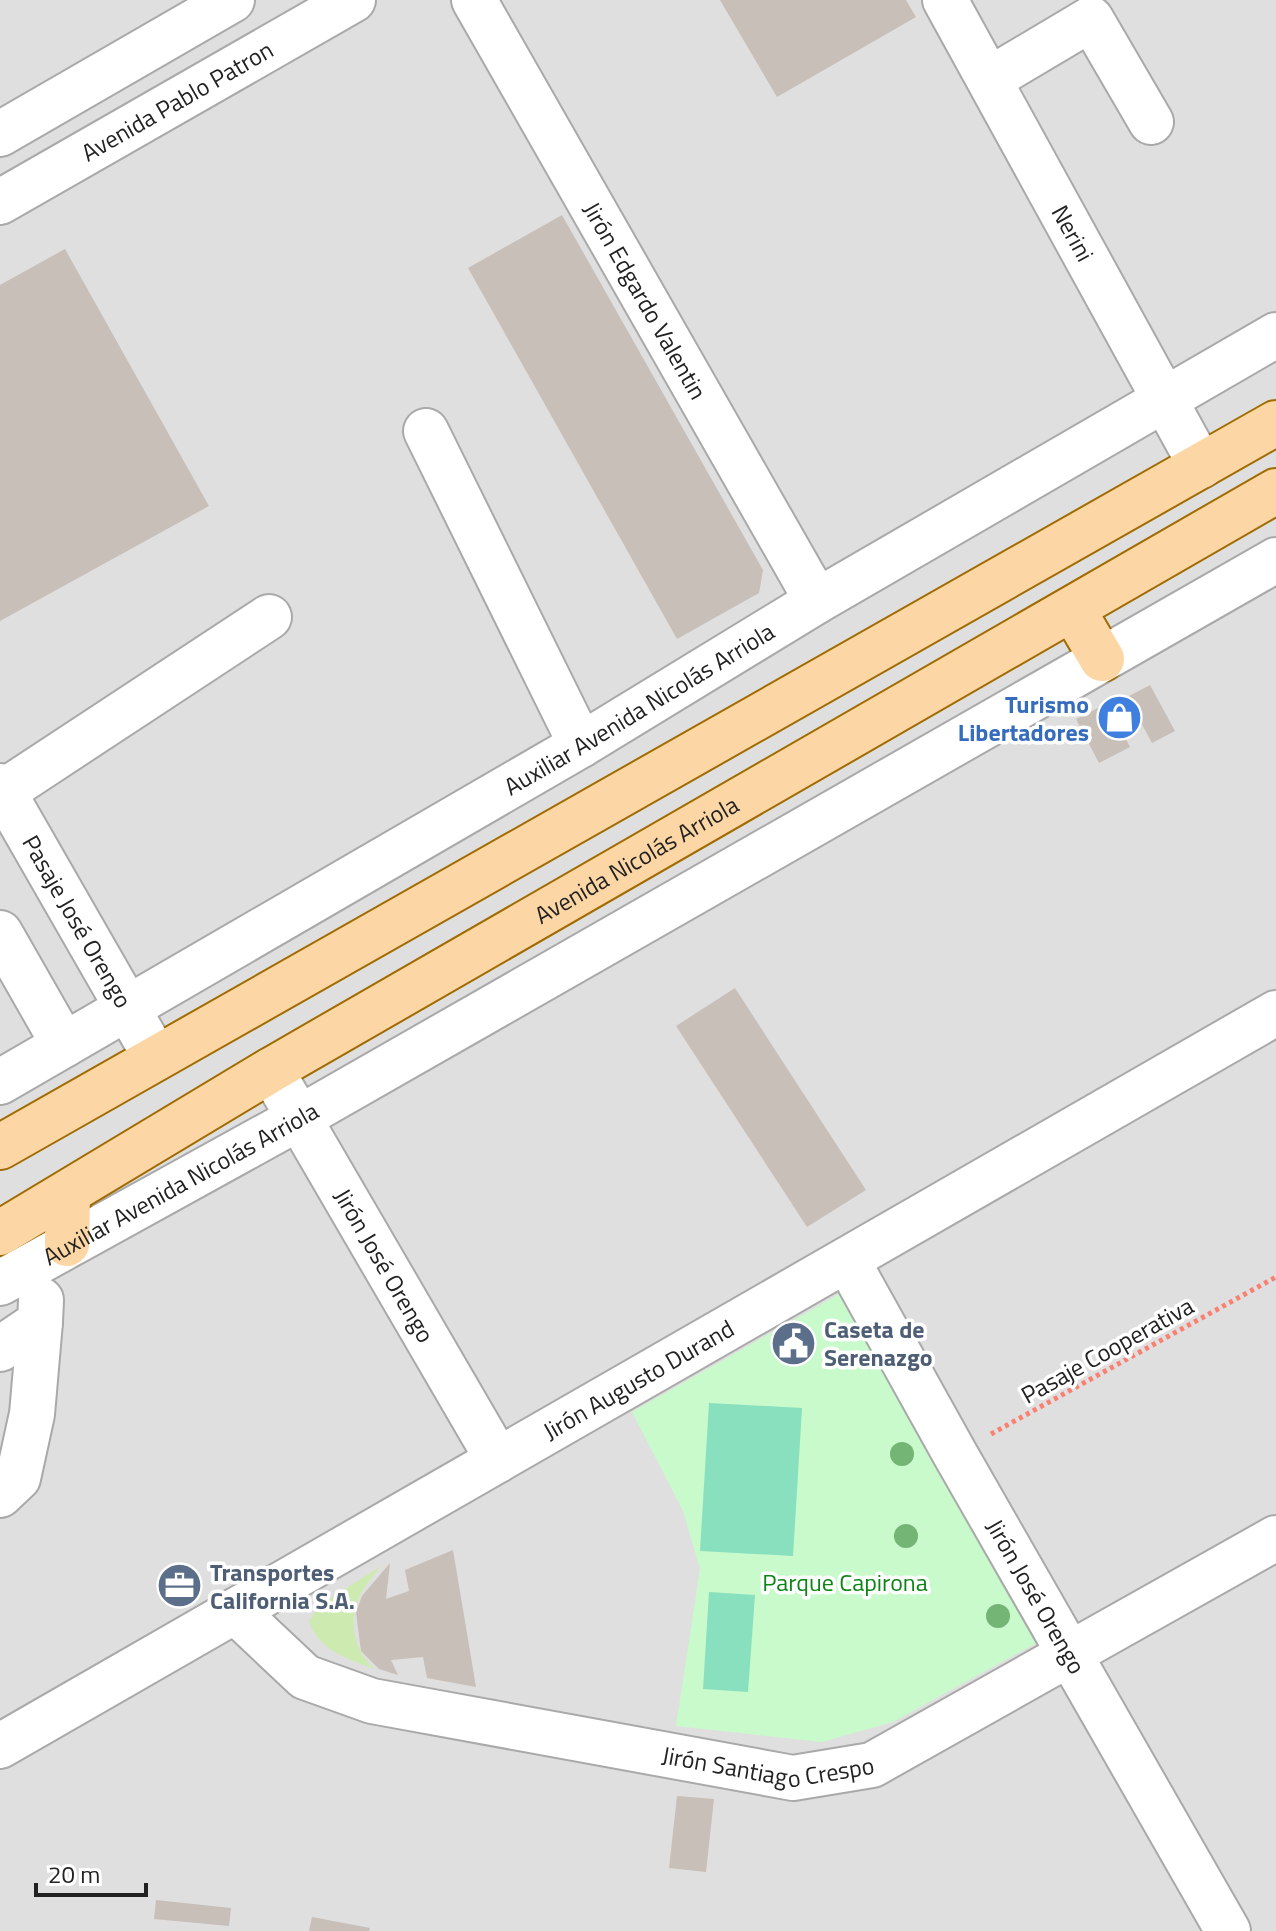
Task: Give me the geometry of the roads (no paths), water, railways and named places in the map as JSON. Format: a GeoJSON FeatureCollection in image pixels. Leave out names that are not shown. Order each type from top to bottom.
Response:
{"type":"FeatureCollection","features":[{"type":"Feature","properties":{"kind":"main road"},"geometry":{"type":"LineString","coordinates":[[0,1147],[1276,423]]}},
{"type":"Feature","properties":{"kind":"main road","name":"Avenida Nicolás Arriola"},"geometry":{"type":"LineString","coordinates":[[0,1233],[68,1195],[271,1070],[1274,495]]}},
{"type":"Feature","properties":{"kind":"main road"},"geometry":{"type":"LineString","coordinates":[[1073,610],[1102,659]]}},
{"type":"Feature","properties":{"kind":"main road"},"geometry":{"type":"LineString","coordinates":[[56,1250],[68,1195]]}},
{"type":"Feature","properties":{"kind":"street"},"geometry":{"type":"LineString","coordinates":[[0,134],[232,0]]}},
{"type":"Feature","properties":{"kind":"street","name":"Avenida Pablo Patron"},"geometry":{"type":"LineString","coordinates":[[0,202],[353,0]]}},
{"type":"Feature","properties":{"kind":"street","name":"Jirón Edgardo Valentin"},"geometry":{"type":"LineString","coordinates":[[474,0],[817,601]]}},
{"type":"Feature","properties":{"kind":"street","name":"Nerini"},"geometry":{"type":"LineString","coordinates":[[945,0],[1201,466]]}},
{"type":"Feature","properties":{"kind":"street"},"geometry":{"type":"LineString","coordinates":[[990,79],[1086,10],[1151,122]]}},
{"type":"Feature","properties":{"kind":"street","name":"Auxiliar Avenida Nicolás Arriola"},"geometry":{"type":"LineString","coordinates":[[0,1082],[581,745],[817,601],[1276,335]]}},
{"type":"Feature","properties":{"kind":"street"},"geometry":{"type":"LineString","coordinates":[[426,431],[581,745]]}},
{"type":"Feature","properties":{"kind":"street","name":"Auxiliar Avenida Nicolás Arriola"},"geometry":{"type":"LineString","coordinates":[[0,1283],[299,1118],[1276,560]]}},
{"type":"Feature","properties":{"kind":"street"},"geometry":{"type":"LineString","coordinates":[[2,789],[269,617]]}},
{"type":"Feature","properties":{"kind":"street","name":"Pasaje José Orengo"},"geometry":{"type":"LineString","coordinates":[[2,789],[156,1058]]}},
{"type":"Feature","properties":{"kind":"street"},"geometry":{"type":"LineString","coordinates":[[0,933],[64,1045]]}},
{"type":"Feature","properties":{"kind":"street","name":"Jirón Augusto Durand"},"geometry":{"type":"LineString","coordinates":[[0,1746],[1276,1013]]}},
{"type":"Feature","properties":{"kind":"street","name":"Jirón José Orengo"},"geometry":{"type":"LineString","coordinates":[[271,1070],[498,1460]]}},
{"type":"Feature","properties":{"kind":"street"},"geometry":{"type":"LineString","coordinates":[[0,1495],[18,1478],[32,1414],[40,1322],[56,1250]]}},
{"type":"Feature","properties":{"kind":"street","name":"Jirón José Orengo"},"geometry":{"type":"LineString","coordinates":[[847,1260],[1228,1931]]}},
{"type":"Feature","properties":{"kind":"street"},"geometry":{"type":"LineString","coordinates":[[0,1349],[40,1322]]}},
{"type":"Feature","properties":{"kind":"street","name":"Jirón Santiago Crespo"},"geometry":{"type":"LineString","coordinates":[[235,1611],[305,1677],[372,1701],[793,1778],[872,1765],[1276,1538]]}},
{"type":"Feature","properties":{"kind":"place","name":"Turismo Libertadores"},"geometry":{"type":"Point","coordinates":[1120,718]}},
{"type":"Feature","properties":{"kind":"place","name":"Caseta de Serenazgo"},"geometry":{"type":"Point","coordinates":[793,1343]}},
{"type":"Feature","properties":{"kind":"place","name":"Transportes California S.A."},"geometry":{"type":"Point","coordinates":[179,1586]}},
{"type":"Feature","properties":{"kind":"park label","name":"Parque Capirona"},"geometry":{"type":"Point","coordinates":[845,1582]}}]}
